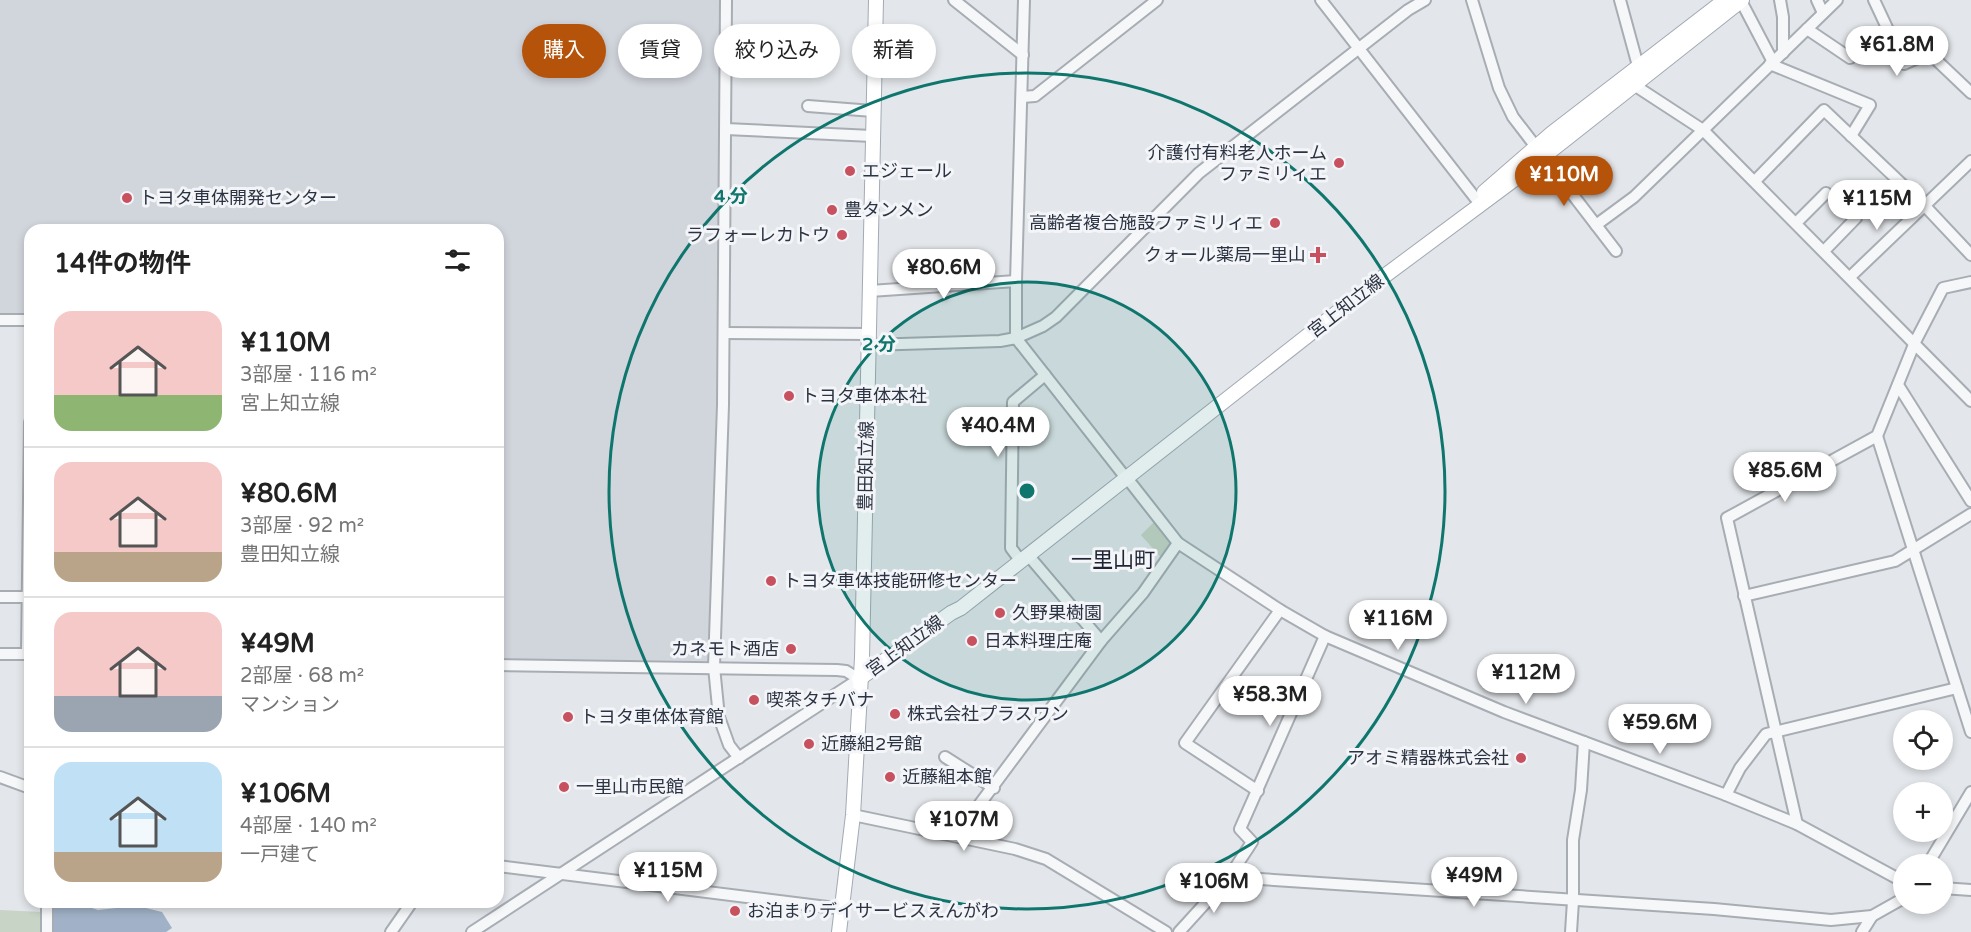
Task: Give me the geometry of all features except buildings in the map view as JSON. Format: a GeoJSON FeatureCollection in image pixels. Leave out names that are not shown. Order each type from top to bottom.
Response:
{"type":"FeatureCollection","features":[{"type":"Feature","properties":{"kind":"main road","name":"豊田知立線"},"geometry":{"type":"LineString","coordinates":[[839,932],[853,815],[862,658],[876,0]]}},
{"type":"Feature","properties":{"kind":"main road","name":"宮上知立線"},"geometry":{"type":"LineString","coordinates":[[1124,475],[1367,289],[1539,152],[1638,66],[1725,0]]}},
{"type":"Feature","properties":{"kind":"main road","name":"宮上知立線"},"geometry":{"type":"LineString","coordinates":[[860,679],[951,613],[957,604],[1023,556],[1364,283],[1539,152],[1634,85],[1742,0]]}},
{"type":"Feature","properties":{"kind":"street"},"geometry":{"type":"LineString","coordinates":[[726,0],[722,458],[714,667],[719,717],[729,745],[739,758]]}},
{"type":"Feature","properties":{"kind":"street"},"geometry":{"type":"LineString","coordinates":[[954,0],[1023,55]]}},
{"type":"Feature","properties":{"kind":"street"},"geometry":{"type":"LineString","coordinates":[[1024,0],[1016,338],[1178,543],[1280,610],[1325,636],[1504,712],[1797,824],[1893,876]]}},
{"type":"Feature","properties":{"kind":"street"},"geometry":{"type":"LineString","coordinates":[[1022,97],[1035,96],[1141,4],[1157,0]]}},
{"type":"Feature","properties":{"kind":"street"},"geometry":{"type":"LineString","coordinates":[[1321,0],[1476,199]]}},
{"type":"Feature","properties":{"kind":"street"},"geometry":{"type":"LineString","coordinates":[[724,333],[868,339],[1000,341],[1016,338],[1043,326],[1056,317],[1190,181],[1407,10],[1425,0]]}},
{"type":"Feature","properties":{"kind":"street"},"geometry":{"type":"LineString","coordinates":[[1472,0],[1499,88],[1513,117],[1616,251]]}},
{"type":"Feature","properties":{"kind":"street"},"geometry":{"type":"LineString","coordinates":[[1620,0],[1638,66]]}},
{"type":"Feature","properties":{"kind":"street"},"geometry":{"type":"LineString","coordinates":[[1742,0],[1772,63],[1870,105],[1851,136]]}},
{"type":"Feature","properties":{"kind":"street"},"geometry":{"type":"LineString","coordinates":[[1780,0],[1783,17],[1783,52]]}},
{"type":"Feature","properties":{"kind":"street"},"geometry":{"type":"LineString","coordinates":[[1816,0],[1823,13]]}},
{"type":"Feature","properties":{"kind":"street"},"geometry":{"type":"LineString","coordinates":[[1596,225],[1634,197],[1837,0]]}},
{"type":"Feature","properties":{"kind":"street"},"geometry":{"type":"LineString","coordinates":[[1874,0],[1904,64],[1929,53],[1971,93]]}},
{"type":"Feature","properties":{"kind":"street"},"geometry":{"type":"LineString","coordinates":[[1807,29],[1850,58]]}},
{"type":"Feature","properties":{"kind":"street"},"geometry":{"type":"LineString","coordinates":[[1634,85],[1703,130],[1971,401]]}},
{"type":"Feature","properties":{"kind":"street"},"geometry":{"type":"LineString","coordinates":[[808,106],[873,111]]}},
{"type":"Feature","properties":{"kind":"street"},"geometry":{"type":"LineString","coordinates":[[1755,181],[1824,110],[1924,205],[1971,255]]}},
{"type":"Feature","properties":{"kind":"street"},"geometry":{"type":"LineString","coordinates":[[726,129],[872,136]]}},
{"type":"Feature","properties":{"kind":"street"},"geometry":{"type":"LineString","coordinates":[[1850,277],[1971,161]]}},
{"type":"Feature","properties":{"kind":"street"},"geometry":{"type":"LineString","coordinates":[[1797,223],[1826,193]]}},
{"type":"Feature","properties":{"kind":"street"},"geometry":{"type":"LineString","coordinates":[[1824,251],[1856,218]]}},
{"type":"Feature","properties":{"kind":"street"},"geometry":{"type":"LineString","coordinates":[[870,291],[1016,281]]}},
{"type":"Feature","properties":{"kind":"street"},"geometry":{"type":"LineString","coordinates":[[1797,824],[1727,518],[1876,436],[1915,342],[1943,288],[1971,282]]}},
{"type":"Feature","properties":{"kind":"street"},"geometry":{"type":"LineString","coordinates":[[0,320],[24,320]]}},
{"type":"Feature","properties":{"kind":"street"},"geometry":{"type":"LineString","coordinates":[[1045,375],[1013,402],[1011,548],[1023,556],[1101,641]]}},
{"type":"Feature","properties":{"kind":"street"},"geometry":{"type":"LineString","coordinates":[[1898,385],[1971,501]]}},
{"type":"Feature","properties":{"kind":"street"},"geometry":{"type":"LineString","coordinates":[[1876,436],[1971,732]]}},
{"type":"Feature","properties":{"kind":"street"},"geometry":{"type":"LineString","coordinates":[[1744,596],[1895,561],[1971,514]]}},
{"type":"Feature","properties":{"kind":"street"},"geometry":{"type":"LineString","coordinates":[[956,836],[994,788],[1101,641],[1143,592],[1178,543]]}},
{"type":"Feature","properties":{"kind":"street"},"geometry":{"type":"LineString","coordinates":[[0,597],[24,597]]}},
{"type":"Feature","properties":{"kind":"street"},"geometry":{"type":"LineString","coordinates":[[1258,791],[1185,743],[1280,610]]}},
{"type":"Feature","properties":{"kind":"street"},"geometry":{"type":"LineString","coordinates":[[1179,932],[1229,877],[1252,842],[1240,829],[1325,636]]}},
{"type":"Feature","properties":{"kind":"street"},"geometry":{"type":"LineString","coordinates":[[0,654],[24,654]]}},
{"type":"Feature","properties":{"kind":"street"},"geometry":{"type":"LineString","coordinates":[[472,932],[860,679],[846,671],[837,670],[504,664]]}},
{"type":"Feature","properties":{"kind":"street"},"geometry":{"type":"LineString","coordinates":[[1726,795],[1740,768],[1766,734],[1957,688]]}},
{"type":"Feature","properties":{"kind":"street"},"geometry":{"type":"LineString","coordinates":[[1571,932],[1573,840],[1581,790],[1584,742]]}},
{"type":"Feature","properties":{"kind":"street"},"geometry":{"type":"LineString","coordinates":[[945,757],[994,788]]}},
{"type":"Feature","properties":{"kind":"street"},"geometry":{"type":"LineString","coordinates":[[0,777],[24,786]]}},
{"type":"Feature","properties":{"kind":"street"},"geometry":{"type":"LineString","coordinates":[[1934,854],[1971,792]]}},
{"type":"Feature","properties":{"kind":"street"},"geometry":{"type":"LineString","coordinates":[[853,815],[1015,849],[1046,859],[1167,932]]}},
{"type":"Feature","properties":{"kind":"street"},"geometry":{"type":"LineString","coordinates":[[504,867],[843,909]]}},
{"type":"Feature","properties":{"kind":"street"},"geometry":{"type":"LineString","coordinates":[[1229,877],[1714,909],[1831,920],[1872,916],[1893,904]]}},
{"type":"Feature","properties":{"kind":"street"},"geometry":{"type":"LineString","coordinates":[[1953,889],[1971,890]]}},
{"type":"Feature","properties":{"kind":"street"},"geometry":{"type":"LineString","coordinates":[[47,908],[47,932]]}},
{"type":"Feature","properties":{"kind":"street"},"geometry":{"type":"LineString","coordinates":[[391,932],[408,908]]}},
{"type":"Feature","properties":{"kind":"street"},"geometry":{"type":"LineString","coordinates":[[1862,932],[1872,916]]}},
{"type":"Feature","properties":{"kind":"shaded area"},"geometry":{"type":"Polygon","coordinates":[[[0,0],[723,0],[723,24],[714,24],[714,78],[722,78],[716,620],[712,658],[709,661],[504,659],[504,224],[24,224],[24,315],[0,314],[0,0]]]}},
{"type":"Feature","properties":{"kind":"green space"},"geometry":{"type":"Polygon","coordinates":[[[1154,522],[1175,545],[1163,560],[1141,535],[1154,522]]]}},
{"type":"Feature","properties":{"kind":"green space"},"geometry":{"type":"Polygon","coordinates":[[[0,910],[41,912],[41,932],[0,932],[0,910]]]}},
{"type":"Feature","properties":{"kind":"water"},"geometry":{"type":"Polygon","coordinates":[[[51,908],[98,910],[146,908],[162,912],[172,928],[166,932],[51,932],[51,908]]]}},
{"type":"Feature","properties":{"kind":"place","name":"介護付有料老人ホーム ファミリィエ"},"geometry":{"type":"Point","coordinates":[1339,163]}},
{"type":"Feature","properties":{"kind":"place","name":"エジェール"},"geometry":{"type":"Point","coordinates":[850,171]}},
{"type":"Feature","properties":{"kind":"place","name":"トヨタ車体開発センター"},"geometry":{"type":"Point","coordinates":[127,198]}},
{"type":"Feature","properties":{"kind":"place","name":"豊タンメン"},"geometry":{"type":"Point","coordinates":[832,210]}},
{"type":"Feature","properties":{"kind":"place","name":"高齢者複合施設ファミリィエ"},"geometry":{"type":"Point","coordinates":[1275,223]}},
{"type":"Feature","properties":{"kind":"place","name":"ラフォーレカトウ"},"geometry":{"type":"Point","coordinates":[842,235]}},
{"type":"Feature","properties":{"kind":"place","name":"クォール薬局一里山"},"geometry":{"type":"Point","coordinates":[1318,255]}},
{"type":"Feature","properties":{"kind":"place","name":"トヨタ車体本社"},"geometry":{"type":"Point","coordinates":[789,396]}},
{"type":"Feature","properties":{"kind":"place","name":"トヨタ車体技能研修センター"},"geometry":{"type":"Point","coordinates":[771,581]}},
{"type":"Feature","properties":{"kind":"place","name":"久野果樹園"},"geometry":{"type":"Point","coordinates":[1000,613]}},
{"type":"Feature","properties":{"kind":"place","name":"日本料理庄庵"},"geometry":{"type":"Point","coordinates":[972,641]}},
{"type":"Feature","properties":{"kind":"place","name":"カネモト酒店"},"geometry":{"type":"Point","coordinates":[791,649]}},
{"type":"Feature","properties":{"kind":"place","name":"喫茶タチバナ"},"geometry":{"type":"Point","coordinates":[754,700]}},
{"type":"Feature","properties":{"kind":"place","name":"株式会社プラスワン"},"geometry":{"type":"Point","coordinates":[895,714]}},
{"type":"Feature","properties":{"kind":"place","name":"トヨタ車体体育館"},"geometry":{"type":"Point","coordinates":[568,717]}},
{"type":"Feature","properties":{"kind":"place","name":"近藤組2号館"},"geometry":{"type":"Point","coordinates":[809,744]}},
{"type":"Feature","properties":{"kind":"place","name":"アオミ精器株式会社"},"geometry":{"type":"Point","coordinates":[1521,758]}},
{"type":"Feature","properties":{"kind":"place","name":"近藤組本館"},"geometry":{"type":"Point","coordinates":[890,777]}},
{"type":"Feature","properties":{"kind":"place","name":"一里山市民館"},"geometry":{"type":"Point","coordinates":[564,787]}},
{"type":"Feature","properties":{"kind":"place","name":"お泊まりデイサービスえんがわ"},"geometry":{"type":"Point","coordinates":[735,911]}},
{"type":"Feature","properties":{"kind":"district","name":"一里山町"},"geometry":{"type":"Point","coordinates":[1113,560]}}]}
